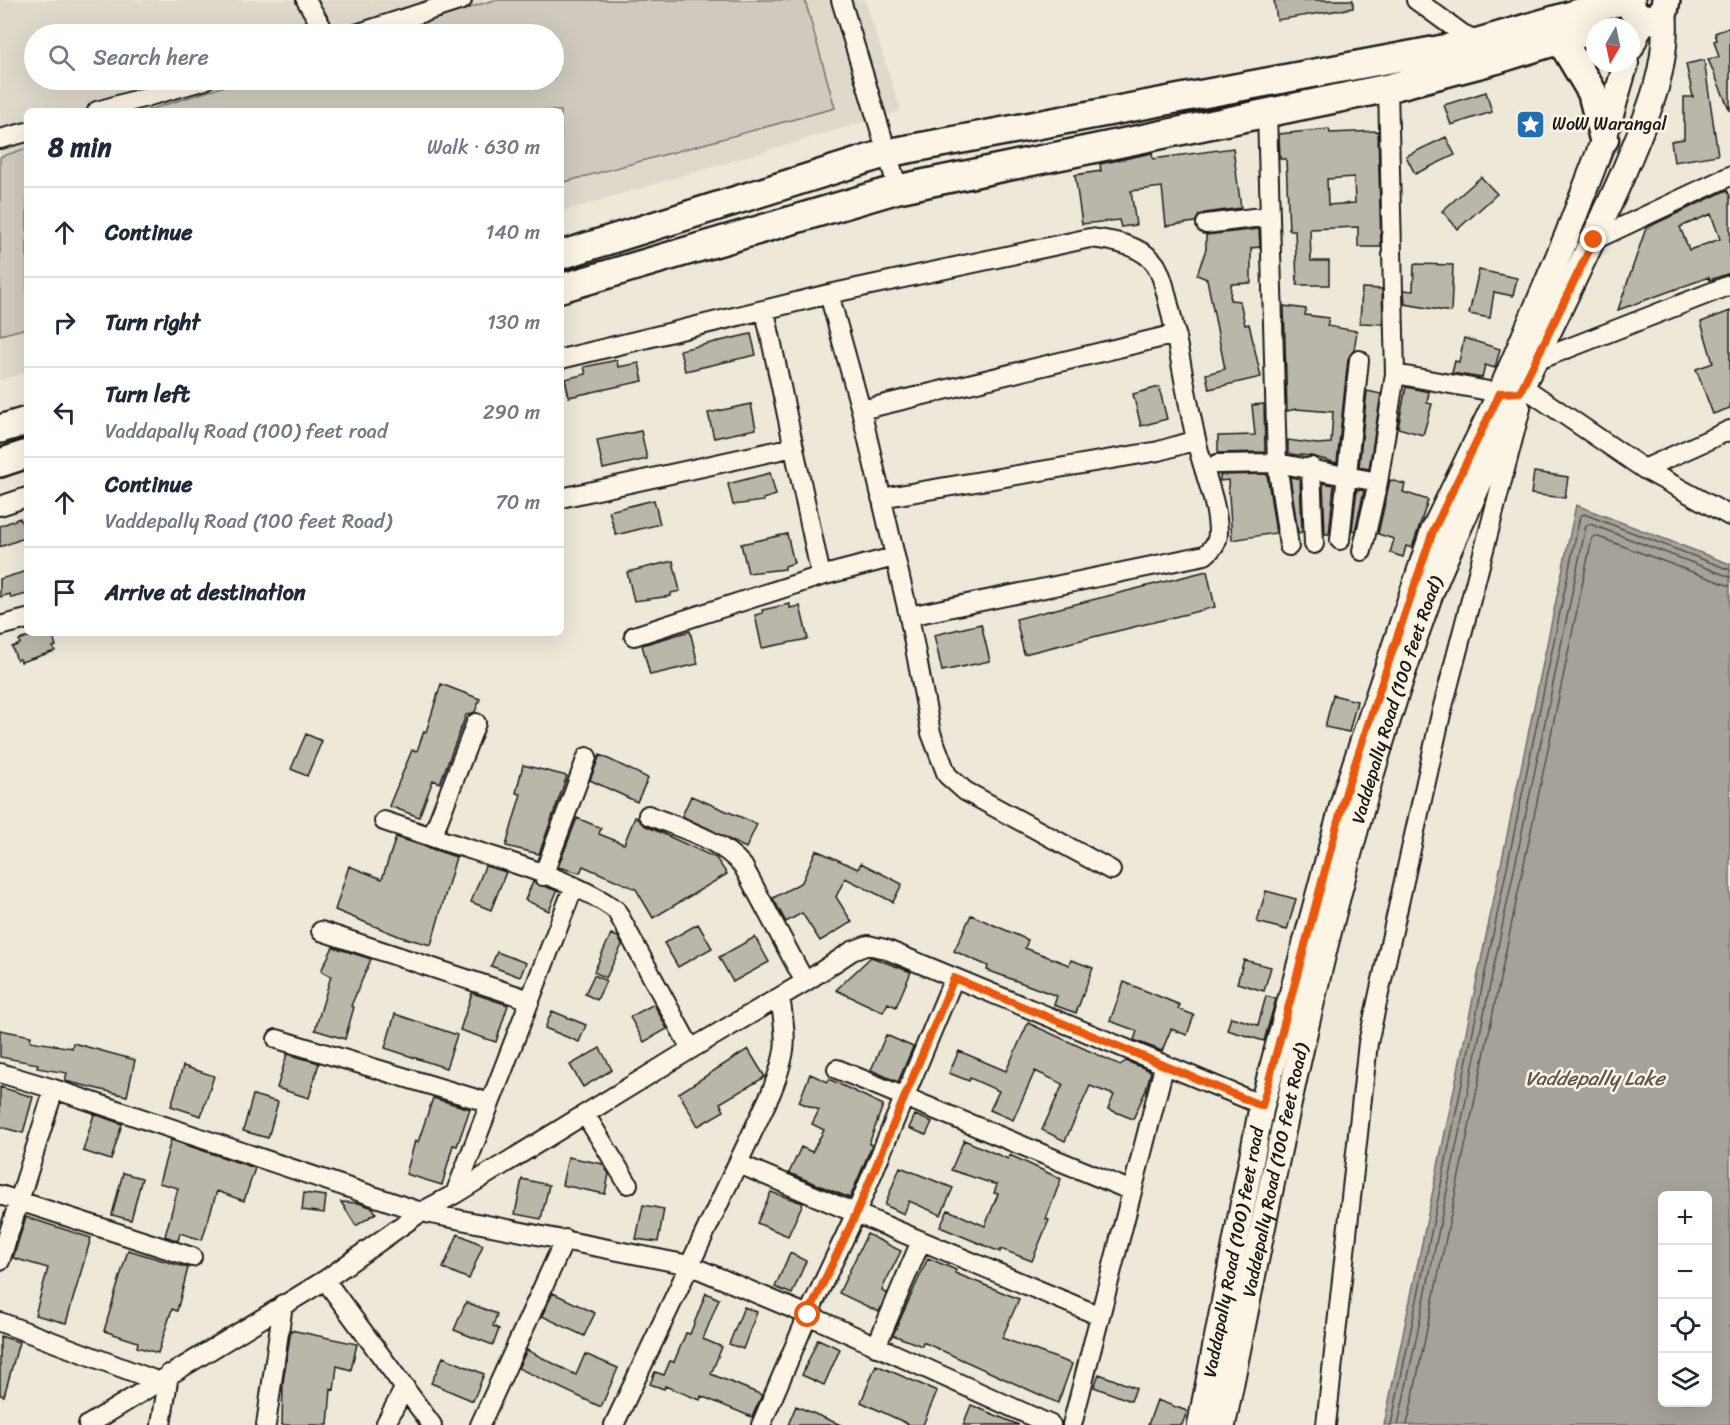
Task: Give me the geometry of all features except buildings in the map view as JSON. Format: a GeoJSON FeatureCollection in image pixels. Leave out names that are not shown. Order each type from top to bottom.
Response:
{"type":"FeatureCollection","features":[{"type":"Feature","properties":{"kind":"highway"},"geometry":{"type":"LineString","coordinates":[[1562,40],[1592,92],[1604,139]]}},
{"type":"Feature","properties":{"kind":"main road"},"geometry":{"type":"LineString","coordinates":[[564,254],[887,153],[1475,43],[1650,6]]}},
{"type":"Feature","properties":{"kind":"main road"},"geometry":{"type":"LineString","coordinates":[[1623,18],[1650,6]]}},
{"type":"Feature","properties":{"kind":"main road"},"geometry":{"type":"LineString","coordinates":[[1640,28],[1650,6]]}},
{"type":"Feature","properties":{"kind":"main road","name":"Vaddepally Road (100 feet Road)"},"geometry":{"type":"LineString","coordinates":[[1223,1425],[1285,1118],[1326,944],[1366,792],[1431,594],[1516,391],[1594,240],[1655,91],[1665,52],[1650,6]]}},
{"type":"Feature","properties":{"kind":"main road"},"geometry":{"type":"LineString","coordinates":[[564,287],[898,189],[1388,88],[1586,32]]}},
{"type":"Feature","properties":{"kind":"main road","name":"Vaddapally Road (100) feet road"},"geometry":{"type":"LineString","coordinates":[[1200,1425],[1262,1106],[1347,788],[1433,531],[1516,391],[1566,238],[1604,139],[1623,72]]}},
{"type":"Feature","properties":{"kind":"main road"},"geometry":{"type":"LineString","coordinates":[[0,429],[24,422]]}},
{"type":"Feature","properties":{"kind":"main road"},"geometry":{"type":"LineString","coordinates":[[0,463],[24,455]]}},
{"type":"Feature","properties":{"kind":"street"},"geometry":{"type":"LineString","coordinates":[[306,0],[320,24]]}},
{"type":"Feature","properties":{"kind":"street"},"geometry":{"type":"LineString","coordinates":[[387,24],[462,0]]}},
{"type":"Feature","properties":{"kind":"street"},"geometry":{"type":"LineString","coordinates":[[841,0],[898,189]]}},
{"type":"Feature","properties":{"kind":"street"},"geometry":{"type":"LineString","coordinates":[[1416,0],[1475,43]]}},
{"type":"Feature","properties":{"kind":"street"},"geometry":{"type":"LineString","coordinates":[[1362,551],[1378,482],[1395,374],[1388,88]]}},
{"type":"Feature","properties":{"kind":"street"},"geometry":{"type":"LineString","coordinates":[[107,108],[170,90]]}},
{"type":"Feature","properties":{"kind":"street"},"geometry":{"type":"LineString","coordinates":[[1267,113],[1277,463],[1289,546]]}},
{"type":"Feature","properties":{"kind":"street"},"geometry":{"type":"LineString","coordinates":[[0,139],[24,133]]}},
{"type":"Feature","properties":{"kind":"street"},"geometry":{"type":"LineString","coordinates":[[1594,240],[1730,176]]}},
{"type":"Feature","properties":{"kind":"street"},"geometry":{"type":"LineString","coordinates":[[1206,224],[1269,216]]}},
{"type":"Feature","properties":{"kind":"street"},"geometry":{"type":"LineString","coordinates":[[564,358],[829,294],[1090,238],[1110,240],[1133,248],[1155,263],[1162,280],[1176,334],[1196,440],[1217,521],[1218,536],[1214,547],[1205,555],[909,616]]}},
{"type":"Feature","properties":{"kind":"street"},"geometry":{"type":"LineString","coordinates":[[1533,362],[1730,285]]}},
{"type":"Feature","properties":{"kind":"street"},"geometry":{"type":"LineString","coordinates":[[829,294],[861,410],[909,616],[931,733],[947,775],[965,791],[1111,870]]}},
{"type":"Feature","properties":{"kind":"street"},"geometry":{"type":"LineString","coordinates":[[765,311],[821,576]]}},
{"type":"Feature","properties":{"kind":"street"},"geometry":{"type":"LineString","coordinates":[[861,410],[1176,334]]}},
{"type":"Feature","properties":{"kind":"street"},"geometry":{"type":"LineString","coordinates":[[1340,540],[1359,360]]}},
{"type":"Feature","properties":{"kind":"street"},"geometry":{"type":"LineString","coordinates":[[1395,374],[1516,391],[1644,469],[1730,516]]}},
{"type":"Feature","properties":{"kind":"street"},"geometry":{"type":"LineString","coordinates":[[1326,1425],[1368,1042],[1441,714],[1520,409],[1516,391]]}},
{"type":"Feature","properties":{"kind":"street"},"geometry":{"type":"LineString","coordinates":[[1644,469],[1730,430]]}},
{"type":"Feature","properties":{"kind":"street"},"geometry":{"type":"LineString","coordinates":[[881,498],[1159,451],[1196,440]]}},
{"type":"Feature","properties":{"kind":"street"},"geometry":{"type":"LineString","coordinates":[[564,497],[794,447]]}},
{"type":"Feature","properties":{"kind":"street"},"geometry":{"type":"LineString","coordinates":[[1217,464],[1277,463],[1311,467],[1347,477],[1378,482]]}},
{"type":"Feature","properties":{"kind":"street"},"geometry":{"type":"LineString","coordinates":[[1311,467],[1314,544]]}},
{"type":"Feature","properties":{"kind":"street"},"geometry":{"type":"LineString","coordinates":[[0,506],[24,498]]}},
{"type":"Feature","properties":{"kind":"street"},"geometry":{"type":"LineString","coordinates":[[634,636],[821,576],[894,557]]}},
{"type":"Feature","properties":{"kind":"street"},"geometry":{"type":"LineString","coordinates":[[0,626],[24,620]]}},
{"type":"Feature","properties":{"kind":"street"},"geometry":{"type":"LineString","coordinates":[[432,837],[476,723]]}},
{"type":"Feature","properties":{"kind":"street"},"geometry":{"type":"LineString","coordinates":[[543,876],[587,758]]}},
{"type":"Feature","properties":{"kind":"street"},"geometry":{"type":"LineString","coordinates":[[648,815],[712,840],[730,851],[743,866],[805,982]]}},
{"type":"Feature","properties":{"kind":"street"},"geometry":{"type":"LineString","coordinates":[[384,821],[574,886],[599,897],[616,910],[691,1049]]}},
{"type":"Feature","properties":{"kind":"street"},"geometry":{"type":"LineString","coordinates":[[455,1194],[574,886]]}},
{"type":"Feature","properties":{"kind":"street"},"geometry":{"type":"LineString","coordinates":[[321,931],[530,1000]]}},
{"type":"Feature","properties":{"kind":"street"},"geometry":{"type":"LineString","coordinates":[[88,1425],[282,1304],[325,1280],[421,1212],[455,1194],[805,982],[852,951],[868,945],[885,949],[1262,1106]]}},
{"type":"Feature","properties":{"kind":"street"},"geometry":{"type":"LineString","coordinates":[[761,1425],[808,1315],[856,1214],[954,978]]}},
{"type":"Feature","properties":{"kind":"street"},"geometry":{"type":"LineString","coordinates":[[614,1425],[739,1164],[783,1064],[787,1042],[780,997]]}},
{"type":"Feature","properties":{"kind":"street"},"geometry":{"type":"LineString","coordinates":[[278,1039],[490,1103]]}},
{"type":"Feature","properties":{"kind":"street"},"geometry":{"type":"LineString","coordinates":[[1072,1425],[1164,1067]]}},
{"type":"Feature","properties":{"kind":"street"},"geometry":{"type":"LineString","coordinates":[[837,1069],[1132,1191]]}},
{"type":"Feature","properties":{"kind":"street"},"geometry":{"type":"LineString","coordinates":[[0,1073],[421,1212],[689,1265],[808,1315],[1051,1425]]}},
{"type":"Feature","properties":{"kind":"street"},"geometry":{"type":"LineString","coordinates":[[0,1261],[54,1089]]}},
{"type":"Feature","properties":{"kind":"street"},"geometry":{"type":"LineString","coordinates":[[585,1114],[628,1184]]}},
{"type":"Feature","properties":{"kind":"street"},"geometry":{"type":"LineString","coordinates":[[739,1164],[1100,1316]]}},
{"type":"Feature","properties":{"kind":"street"},"geometry":{"type":"LineString","coordinates":[[0,1195],[192,1257]]}},
{"type":"Feature","properties":{"kind":"street"},"geometry":{"type":"LineString","coordinates":[[480,1425],[565,1239]]}},
{"type":"Feature","properties":{"kind":"street"},"geometry":{"type":"LineString","coordinates":[[876,1347],[921,1241]]}},
{"type":"Feature","properties":{"kind":"street"},"geometry":{"type":"LineString","coordinates":[[325,1280],[432,1425]]}},
{"type":"Feature","properties":{"kind":"street"},"geometry":{"type":"LineString","coordinates":[[266,1425],[282,1304]]}},
{"type":"Feature","properties":{"kind":"street"},"geometry":{"type":"LineString","coordinates":[[0,1322],[163,1378]]}},
{"type":"Feature","properties":{"kind":"street"},"geometry":{"type":"LineString","coordinates":[[161,1425],[163,1378]]}},
{"type":"Feature","properties":{"kind":"street"},"geometry":{"type":"LineString","coordinates":[[385,1425],[405,1387]]}},
{"type":"Feature","properties":{"kind":"shaded area"},"geometry":{"type":"Polygon","coordinates":[[[0,0],[865,0],[901,111],[564,211],[564,108],[24,108],[24,373],[0,380],[0,0]]]}},
{"type":"Feature","properties":{"kind":"shaded area"},"geometry":{"type":"Polygon","coordinates":[[[494,0],[805,0],[835,108],[564,182],[564,108],[155,108],[212,90],[564,90],[564,24],[418,24],[494,0]]]}},
{"type":"Feature","properties":{"kind":"shaded area"},"geometry":{"type":"Polygon","coordinates":[[[24,149],[24,329],[0,335],[0,157],[24,149]]]}},
{"type":"Feature","properties":{"kind":"water","name":"Vaddepally Lake"},"geometry":{"type":"Polygon","coordinates":[[[1576,505],[1730,564],[1730,1425],[1384,1425],[1576,505]]]}},
{"type":"Feature","properties":{"kind":"place","name":"WoW Warangal"},"geometry":{"type":"Point","coordinates":[1531,124]}},
{"type":"Feature","properties":{"kind":"route"},"geometry":{"type":"LineString","coordinates":[[808,1315],[856,1214],[954,978],[1262,1106],[1347,788],[1433,531],[1500,393],[1520,392],[1594,240]]}}]}
